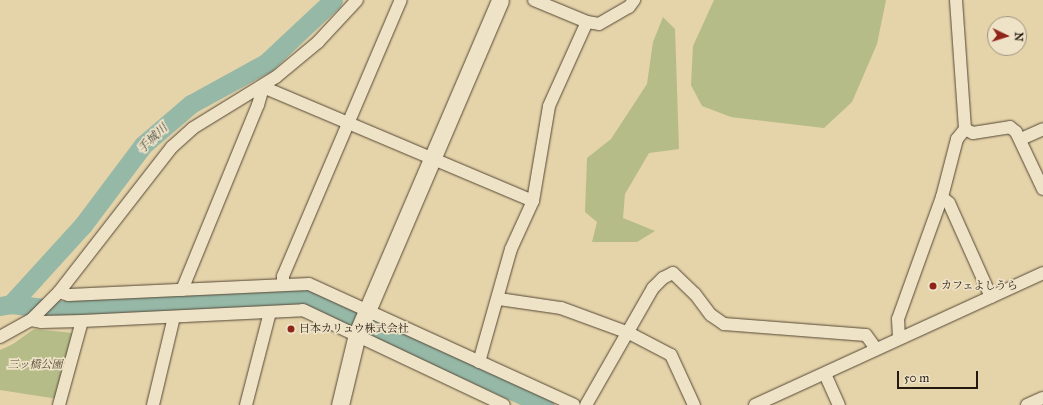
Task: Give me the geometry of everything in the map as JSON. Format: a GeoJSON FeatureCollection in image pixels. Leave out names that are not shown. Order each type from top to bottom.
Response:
{"type":"FeatureCollection","features":[{"type":"Feature","properties":{"kind":"street"},"geometry":{"type":"LineString","coordinates":[[0,337],[32,319],[56,295],[172,147],[193,128],[263,87],[318,42],[357,0]]}},
{"type":"Feature","properties":{"kind":"street"},"geometry":{"type":"LineString","coordinates":[[283,285],[283,276],[350,123],[401,0]]}},
{"type":"Feature","properties":{"kind":"street"},"geometry":{"type":"LineString","coordinates":[[340,405],[358,332],[500,0]]}},
{"type":"Feature","properties":{"kind":"street"},"geometry":{"type":"LineString","coordinates":[[534,0],[587,22],[599,24],[629,7],[634,0]]}},
{"type":"Feature","properties":{"kind":"street"},"geometry":{"type":"LineString","coordinates":[[899,338],[898,319],[942,197],[957,139],[965,129],[956,0]]}},
{"type":"Feature","properties":{"kind":"street"},"geometry":{"type":"LineString","coordinates":[[479,362],[499,299],[511,249],[532,201],[549,106],[587,22]]}},
{"type":"Feature","properties":{"kind":"street"},"geometry":{"type":"LineString","coordinates":[[263,87],[532,201]]}},
{"type":"Feature","properties":{"kind":"street"},"geometry":{"type":"LineString","coordinates":[[182,290],[258,105],[263,87]]}},
{"type":"Feature","properties":{"kind":"street"},"geometry":{"type":"LineString","coordinates":[[965,129],[973,134],[1010,127],[1021,139],[1043,189]]}},
{"type":"Feature","properties":{"kind":"street"},"geometry":{"type":"LineString","coordinates":[[1021,139],[1043,129]]}},
{"type":"Feature","properties":{"kind":"street"},"geometry":{"type":"LineString","coordinates":[[942,197],[949,203],[991,297]]}},
{"type":"Feature","properties":{"kind":"street"},"geometry":{"type":"LineString","coordinates":[[586,405],[653,288],[662,278],[672,273],[694,294],[711,315],[724,324],[866,335],[876,349]]}},
{"type":"Feature","properties":{"kind":"street"},"geometry":{"type":"LineString","coordinates":[[755,405],[1043,273]]}},
{"type":"Feature","properties":{"kind":"street"},"geometry":{"type":"LineString","coordinates":[[56,295],[309,284],[367,312],[574,405]]}},
{"type":"Feature","properties":{"kind":"street"},"geometry":{"type":"LineString","coordinates":[[499,299],[561,308],[628,333],[671,355],[694,405]]}},
{"type":"Feature","properties":{"kind":"street"},"geometry":{"type":"LineString","coordinates":[[32,319],[82,321],[303,310],[358,332],[504,405]]}},
{"type":"Feature","properties":{"kind":"street"},"geometry":{"type":"LineString","coordinates":[[246,405],[270,312]]}},
{"type":"Feature","properties":{"kind":"street"},"geometry":{"type":"LineString","coordinates":[[153,405],[174,317]]}},
{"type":"Feature","properties":{"kind":"street"},"geometry":{"type":"LineString","coordinates":[[59,405],[82,321]]}},
{"type":"Feature","properties":{"kind":"street"},"geometry":{"type":"LineString","coordinates":[[825,374],[839,405]]}},
{"type":"Feature","properties":{"kind":"street"},"geometry":{"type":"LineString","coordinates":[[1027,405],[1043,398]]}},
{"type":"Feature","properties":{"kind":"green space"},"geometry":{"type":"Polygon","coordinates":[[[714,0],[886,0],[877,44],[852,102],[824,128],[731,117],[702,106],[691,85],[693,46],[714,0]]]}},
{"type":"Feature","properties":{"kind":"green space"},"geometry":{"type":"Polygon","coordinates":[[[663,17],[675,29],[679,149],[649,153],[625,194],[623,218],[655,231],[637,242],[592,242],[597,222],[585,212],[587,158],[611,139],[647,84],[653,42],[663,17]]]}},
{"type":"Feature","properties":{"kind":"green space","name":"三ッ橋公園"},"geometry":{"type":"Polygon","coordinates":[[[34,329],[73,333],[58,399],[0,390],[0,350],[13,344],[34,329]]]}},
{"type":"Feature","properties":{"kind":"waterway","name":"手城川"},"geometry":{"type":"LineString","coordinates":[[11,304],[83,225],[143,145],[191,104],[266,63],[333,0]]}},
{"type":"Feature","properties":{"kind":"waterway"},"geometry":{"type":"LineString","coordinates":[[0,306],[11,304],[60,310],[305,296],[544,405]]}},
{"type":"Feature","properties":{"kind":"place","name":"カフェよしうら"},"geometry":{"type":"Point","coordinates":[933,286]}},
{"type":"Feature","properties":{"kind":"place","name":"日本カリュウ株式会社"},"geometry":{"type":"Point","coordinates":[291,329]}}]}
